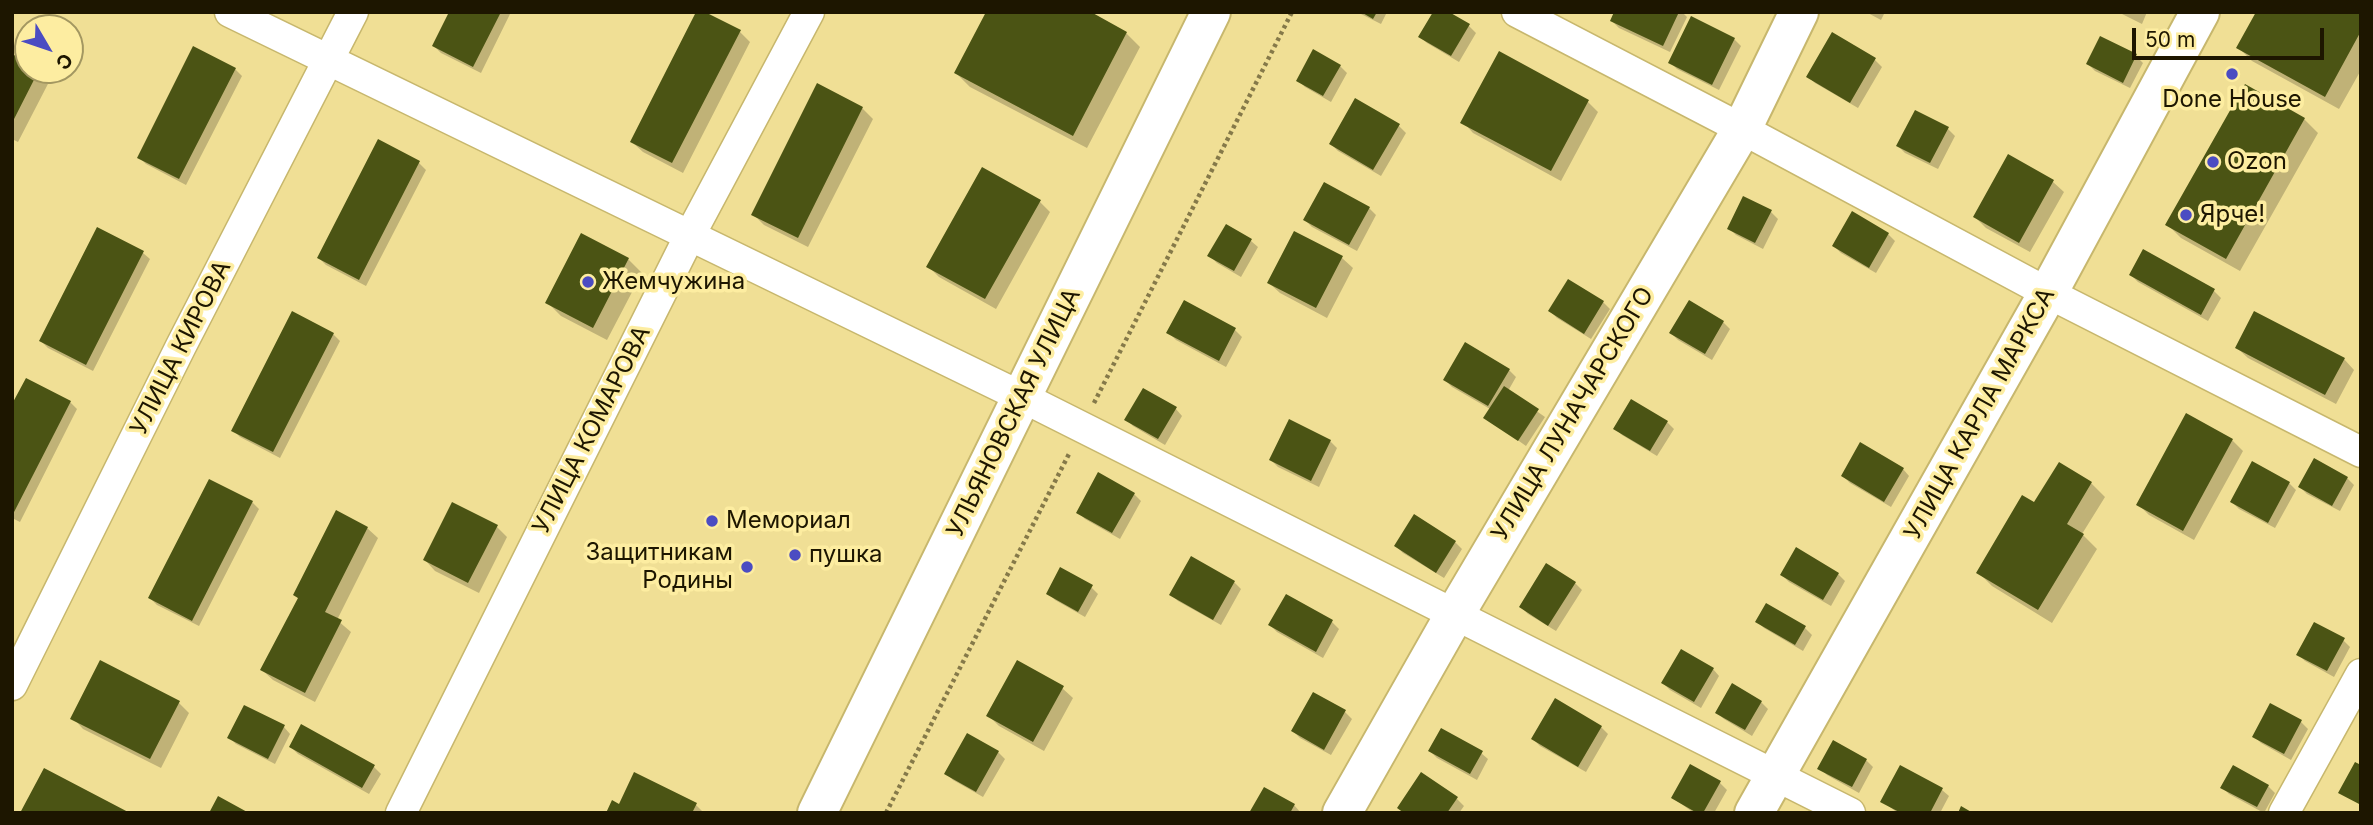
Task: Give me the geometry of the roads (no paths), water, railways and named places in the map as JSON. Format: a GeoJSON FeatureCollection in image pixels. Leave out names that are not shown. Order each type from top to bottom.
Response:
{"type":"FeatureCollection","features":[{"type":"Feature","properties":{"kind":"street"},"geometry":{"type":"LineString","coordinates":[[230,12],[1022,397],[1850,813]]}},
{"type":"Feature","properties":{"kind":"street","name":"УЛИЦА КИРОВА"},"geometry":{"type":"LineString","coordinates":[[12,685],[181,346],[353,12]]}},
{"type":"Feature","properties":{"kind":"street","name":"УЛИЦА КОМАРОВА"},"geometry":{"type":"LineString","coordinates":[[401,813],[690,235],[809,12]]}},
{"type":"Feature","properties":{"kind":"street","name":"УЛЬЯНОВСКАЯ УЛИЦА"},"geometry":{"type":"LineString","coordinates":[[817,813],[1211,12]]}},
{"type":"Feature","properties":{"kind":"street"},"geometry":{"type":"LineString","coordinates":[[1517,12],[2048,293],[2361,452]]}},
{"type":"Feature","properties":{"kind":"street","name":"УЛИЦА ЛУНАЧАРСКОГО"},"geometry":{"type":"LineString","coordinates":[[1342,813],[1455,614],[1742,129],[1799,12]]}},
{"type":"Feature","properties":{"kind":"street","name":"УЛИЦА КАРЛА МАРКСА"},"geometry":{"type":"LineString","coordinates":[[1754,813],[2048,293],[2200,12]]}},
{"type":"Feature","properties":{"kind":"street"},"geometry":{"type":"LineString","coordinates":[[2284,813],[2361,674]]}},
{"type":"Feature","properties":{"kind":"place","name":"Done House"},"geometry":{"type":"Point","coordinates":[2232,74]}},
{"type":"Feature","properties":{"kind":"place","name":"Ozon"},"geometry":{"type":"Point","coordinates":[2213,162]}},
{"type":"Feature","properties":{"kind":"place","name":"Ярче!"},"geometry":{"type":"Point","coordinates":[2186,215]}},
{"type":"Feature","properties":{"kind":"place","name":"Жемчужина"},"geometry":{"type":"Point","coordinates":[588,282]}},
{"type":"Feature","properties":{"kind":"place","name":"Мемориал"},"geometry":{"type":"Point","coordinates":[712,521]}},
{"type":"Feature","properties":{"kind":"place","name":"пушка"},"geometry":{"type":"Point","coordinates":[795,555]}},
{"type":"Feature","properties":{"kind":"place","name":"Защитникам Родины"},"geometry":{"type":"Point","coordinates":[747,567]}}]}
